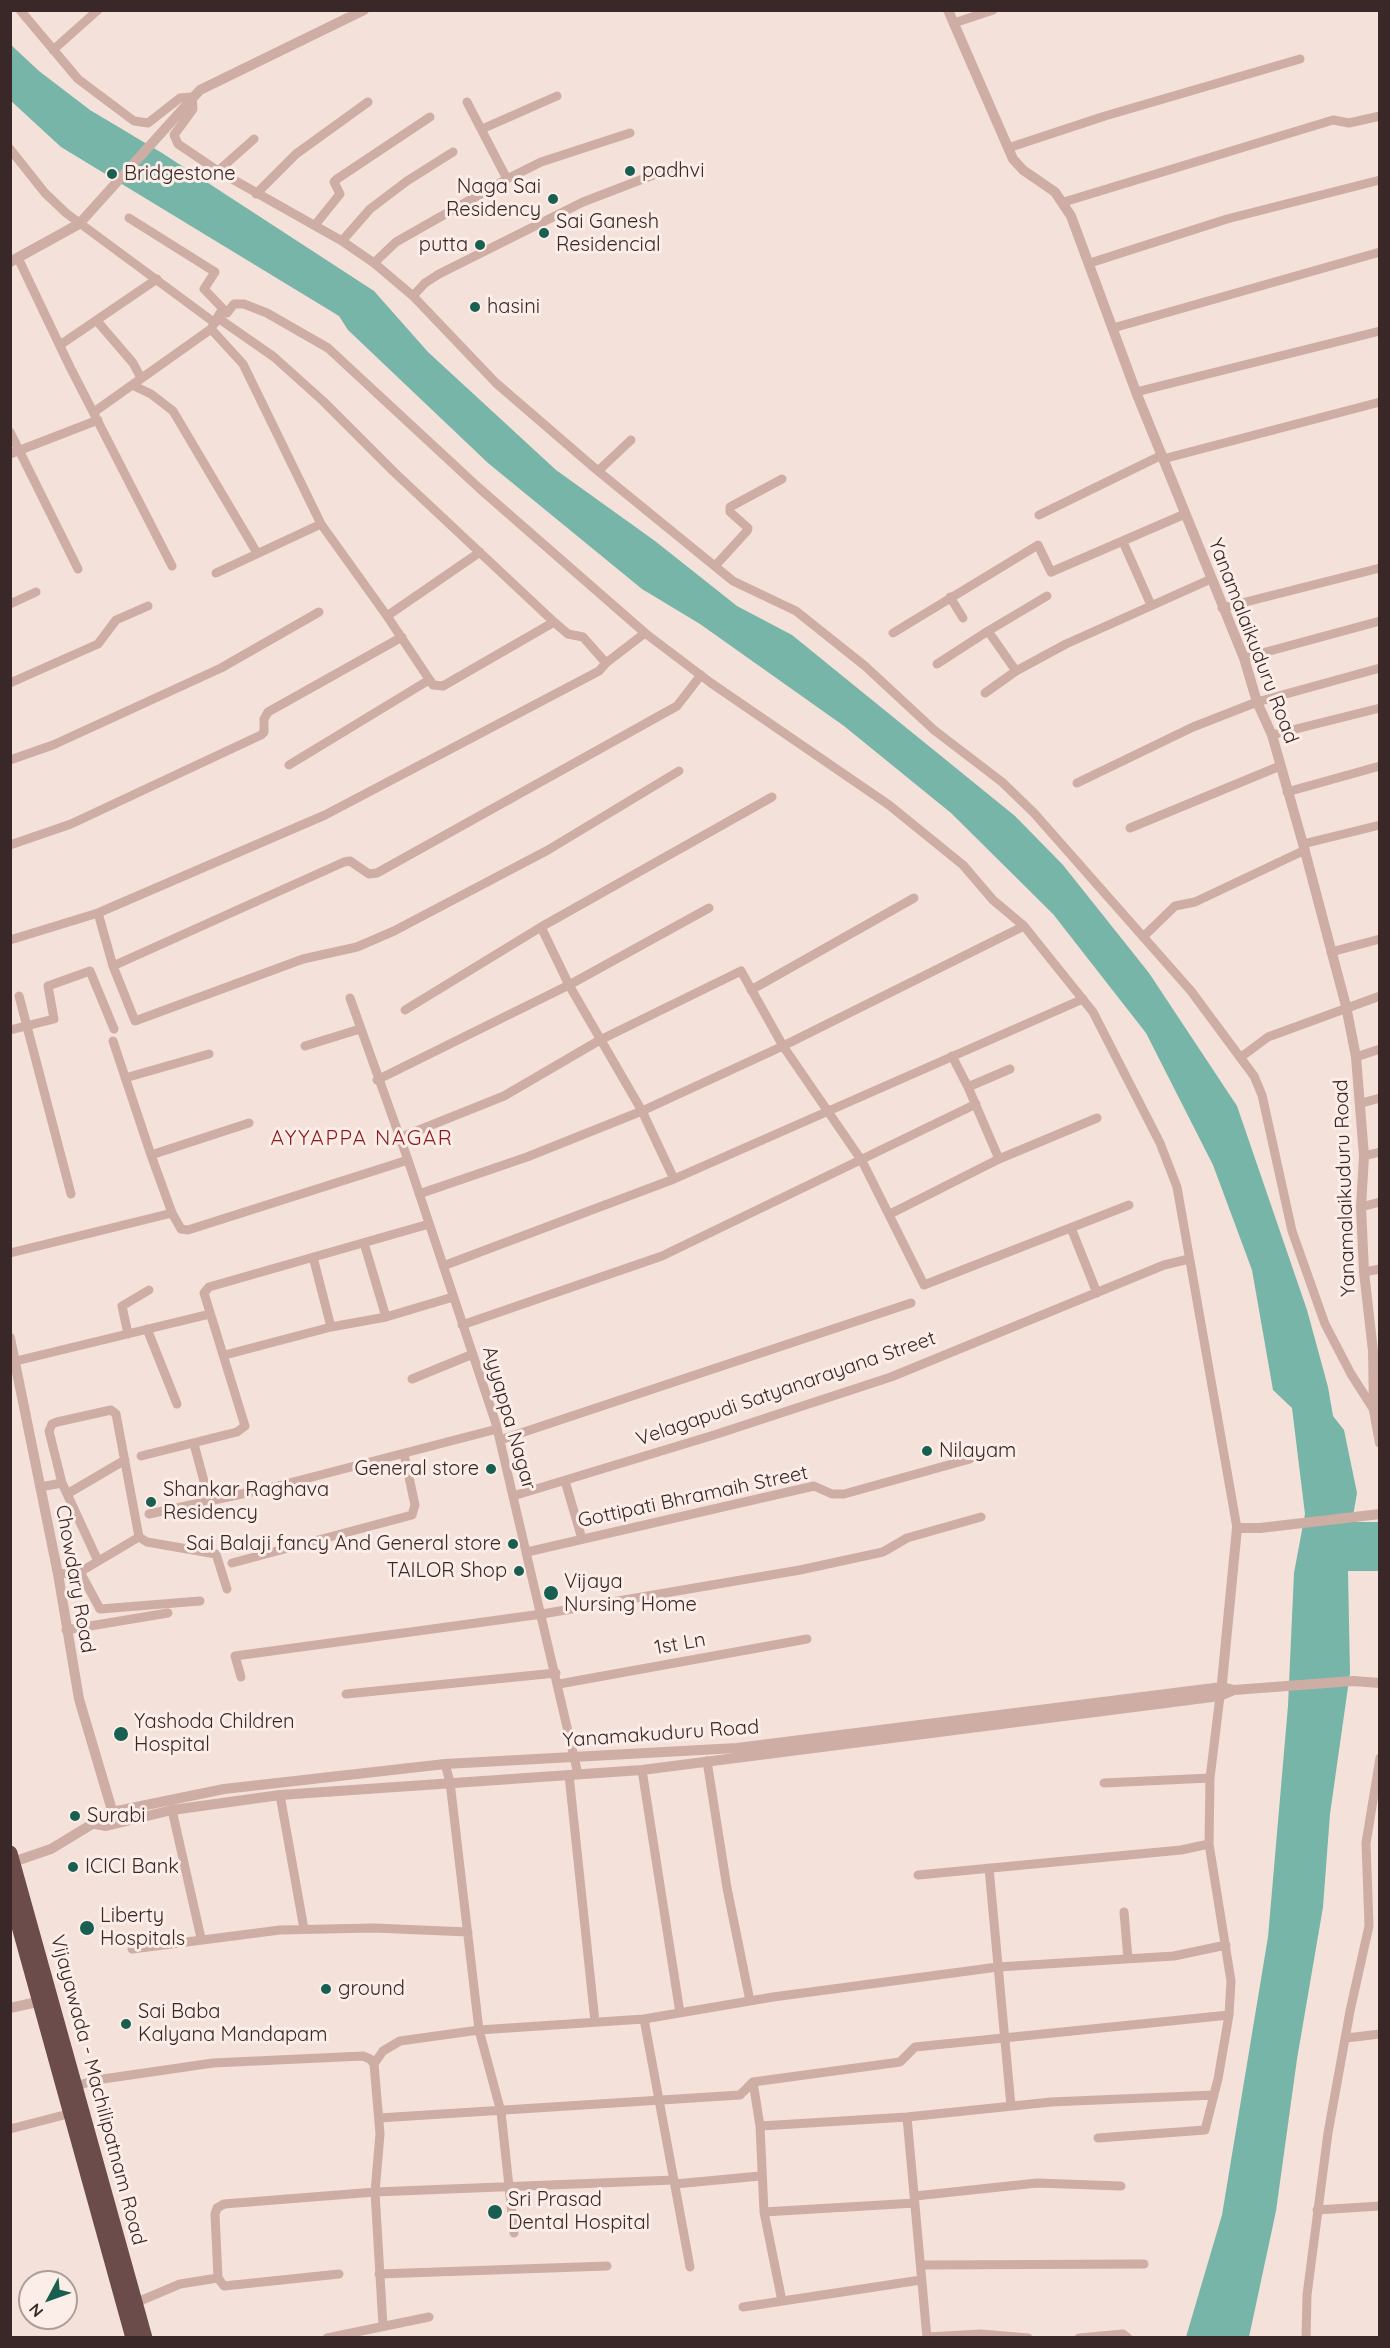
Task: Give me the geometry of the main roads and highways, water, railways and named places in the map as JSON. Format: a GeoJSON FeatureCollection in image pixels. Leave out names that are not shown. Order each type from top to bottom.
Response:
{"type":"FeatureCollection","features":[{"type":"Feature","properties":{"kind":"highway","name":"Vijayawada - Machilipatnam Road"},"geometry":{"type":"LineString","coordinates":[[12,1858],[76,2086],[134,2337]]}},
{"type":"Feature","properties":{"kind":"highway","name":"Vijayawada - Machilipatnam Road"},"geometry":{"type":"LineString","coordinates":[[10,1894],[72,2113],[135,2302],[134,2337]]}},
{"type":"Feature","properties":{"kind":"water"},"geometry":{"type":"Polygon","coordinates":[[[10,44],[39,71],[90,110],[162,153],[374,291],[428,352],[556,470],[655,541],[737,606],[792,635],[1015,816],[1063,865],[1149,973],[1237,1106],[1307,1310],[1328,1387],[1333,1416],[1344,1430],[1357,1493],[1352,1522],[1380,1522],[1379,1571],[1348,1571],[1350,1673],[1330,1814],[1323,1907],[1297,2059],[1276,2211],[1249,2337],[1186,2337],[1222,2215],[1268,1937],[1288,1706],[1294,1573],[1305,1514],[1292,1408],[1273,1390],[1252,1270],[1213,1165],[1146,1033],[1053,914],[951,813],[844,726],[700,624],[642,589],[488,463],[348,330],[339,316],[61,147],[11,101],[10,44]]]}},
{"type":"Feature","properties":{"kind":"place","name":"padhvi"},"geometry":{"type":"Point","coordinates":[630,171]}},
{"type":"Feature","properties":{"kind":"place","name":"Bridgestone"},"geometry":{"type":"Point","coordinates":[112,174]}},
{"type":"Feature","properties":{"kind":"place","name":"Naga Sai Residency"},"geometry":{"type":"Point","coordinates":[553,199]}},
{"type":"Feature","properties":{"kind":"place","name":"Sai Ganesh Residencial"},"geometry":{"type":"Point","coordinates":[544,233]}},
{"type":"Feature","properties":{"kind":"place","name":"putta"},"geometry":{"type":"Point","coordinates":[480,245]}},
{"type":"Feature","properties":{"kind":"place","name":"hasini"},"geometry":{"type":"Point","coordinates":[475,307]}},
{"type":"Feature","properties":{"kind":"place","name":"Nilayam"},"geometry":{"type":"Point","coordinates":[927,1451]}},
{"type":"Feature","properties":{"kind":"place","name":"General store"},"geometry":{"type":"Point","coordinates":[491,1469]}},
{"type":"Feature","properties":{"kind":"place","name":"Shankar Raghava Residency"},"geometry":{"type":"Point","coordinates":[151,1502]}},
{"type":"Feature","properties":{"kind":"place","name":"Sai Balaji fancy And General store"},"geometry":{"type":"Point","coordinates":[513,1544]}},
{"type":"Feature","properties":{"kind":"place","name":"TAILOR Shop"},"geometry":{"type":"Point","coordinates":[519,1571]}},
{"type":"Feature","properties":{"kind":"place","name":"Vijaya Nursing Home"},"geometry":{"type":"Point","coordinates":[551,1593]}},
{"type":"Feature","properties":{"kind":"place","name":"Yashoda Children Hospital"},"geometry":{"type":"Point","coordinates":[121,1734]}},
{"type":"Feature","properties":{"kind":"place","name":"Surabi"},"geometry":{"type":"Point","coordinates":[75,1816]}},
{"type":"Feature","properties":{"kind":"place","name":"ICICI Bank"},"geometry":{"type":"Point","coordinates":[73,1867]}},
{"type":"Feature","properties":{"kind":"place","name":"Liberty Hospitals"},"geometry":{"type":"Point","coordinates":[87,1928]}},
{"type":"Feature","properties":{"kind":"place","name":"ground"},"geometry":{"type":"Point","coordinates":[326,1989]}},
{"type":"Feature","properties":{"kind":"place","name":"Sai Baba Kalyana Mandapam"},"geometry":{"type":"Point","coordinates":[126,2024]}},
{"type":"Feature","properties":{"kind":"place","name":"Sri Prasad Dental Hospital"},"geometry":{"type":"Point","coordinates":[495,2212]}},
{"type":"Feature","properties":{"kind":"district","name":"AYYAPPA NAGAR"},"geometry":{"type":"Point","coordinates":[362,1139]}}]}
